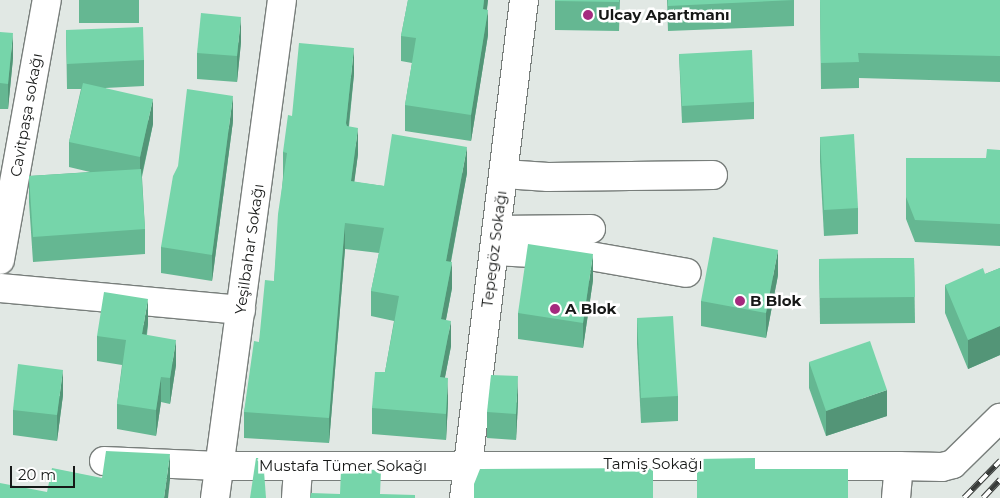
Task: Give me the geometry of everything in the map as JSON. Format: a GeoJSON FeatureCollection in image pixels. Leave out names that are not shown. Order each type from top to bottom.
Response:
{"type":"FeatureCollection","features":[{"type":"Feature","properties":{"kind":"street","name":"Cavitpaşa sokağı"},"geometry":{"type":"LineString","coordinates":[[0,260],[47,0]]}},
{"type":"Feature","properties":{"kind":"street","name":"Yeşilbahar Sokağı"},"geometry":{"type":"LineString","coordinates":[[215,498],[282,0]]}},
{"type":"Feature","properties":{"kind":"street","name":"Tepegöz Sokağı"},"geometry":{"type":"LineString","coordinates":[[464,498],[524,0]]}},
{"type":"Feature","properties":{"kind":"street"},"geometry":{"type":"LineString","coordinates":[[504,174],[548,177],[713,174]]}},
{"type":"Feature","properties":{"kind":"street"},"geometry":{"type":"LineString","coordinates":[[496,240],[591,229]]}},
{"type":"Feature","properties":{"kind":"street"},"geometry":{"type":"LineString","coordinates":[[496,240],[687,273]]}},
{"type":"Feature","properties":{"kind":"street"},"geometry":{"type":"LineString","coordinates":[[0,288],[241,310]]}},
{"type":"Feature","properties":{"kind":"street","name":"Tamiş Sokağı"},"geometry":{"type":"LineString","coordinates":[[467,466],[942,467],[953,464],[1000,418]]}},
{"type":"Feature","properties":{"kind":"street","name":"Mustafa Tümer Sokağı"},"geometry":{"type":"LineString","coordinates":[[104,461],[218,466],[467,466]]}},
{"type":"Feature","properties":{"kind":"street"},"geometry":{"type":"LineString","coordinates":[[296,498],[298,466]]}},
{"type":"Feature","properties":{"kind":"street"},"geometry":{"type":"LineString","coordinates":[[896,498],[899,466]]}},
{"type":"Feature","properties":{"kind":"building"},"geometry":{"type":"Polygon","coordinates":[[[408,0],[484,0],[483,9],[488,10],[471,115],[405,105],[416,38],[401,36],[408,0]]]}},
{"type":"Feature","properties":{"kind":"building"},"geometry":{"type":"Polygon","coordinates":[[[619,0],[619,2],[555,1],[619,0]]]}},
{"type":"Feature","properties":{"kind":"building"},"geometry":{"type":"Polygon","coordinates":[[[668,0],[794,0],[668,6],[668,0]]]}},
{"type":"Feature","properties":{"kind":"building"},"geometry":{"type":"Polygon","coordinates":[[[820,0],[1000,0],[1000,56],[858,53],[859,62],[821,63],[820,0]]]}},
{"type":"Feature","properties":{"kind":"building"},"geometry":{"type":"Polygon","coordinates":[[[201,13],[241,17],[237,56],[197,53],[201,13]]]}},
{"type":"Feature","properties":{"kind":"building"},"geometry":{"type":"Polygon","coordinates":[[[143,27],[144,60],[67,64],[66,30],[143,27]]]}},
{"type":"Feature","properties":{"kind":"building"},"geometry":{"type":"Polygon","coordinates":[[[0,32],[13,33],[8,84],[0,83],[0,32]]]}},
{"type":"Feature","properties":{"kind":"building"},"geometry":{"type":"Polygon","coordinates":[[[299,43],[354,48],[346,123],[347,126],[358,128],[351,181],[384,186],[392,134],[467,147],[446,261],[452,262],[441,319],[451,321],[440,377],[448,378],[446,414],[372,408],[375,372],[385,372],[399,296],[371,291],[384,228],[345,223],[329,418],[244,412],[254,341],[259,342],[265,280],[274,281],[278,214],[287,153],[283,152],[288,115],[292,116],[299,43]]]}},
{"type":"Feature","properties":{"kind":"building"},"geometry":{"type":"Polygon","coordinates":[[[752,50],[754,102],[682,106],[679,54],[752,50]]]}},
{"type":"Feature","properties":{"kind":"building"},"geometry":{"type":"Polygon","coordinates":[[[83,83],[153,99],[140,157],[69,142],[83,83]]]}},
{"type":"Feature","properties":{"kind":"building"},"geometry":{"type":"Polygon","coordinates":[[[187,89],[233,96],[212,255],[161,247],[173,176],[178,166],[187,89]]]}},
{"type":"Feature","properties":{"kind":"building"},"geometry":{"type":"Polygon","coordinates":[[[854,134],[858,208],[824,210],[820,137],[854,134]]]}},
{"type":"Feature","properties":{"kind":"building"},"geometry":{"type":"Polygon","coordinates":[[[987,149],[1000,150],[1000,224],[915,220],[906,197],[906,158],[986,158],[987,149]]]}},
{"type":"Feature","properties":{"kind":"building"},"geometry":{"type":"Polygon","coordinates":[[[141,169],[145,229],[33,237],[29,176],[141,169]]]}},
{"type":"Feature","properties":{"kind":"building"},"geometry":{"type":"Polygon","coordinates":[[[713,237],[778,250],[766,313],[701,301],[713,237]]]}},
{"type":"Feature","properties":{"kind":"building"},"geometry":{"type":"Polygon","coordinates":[[[528,244],[593,254],[583,323],[518,313],[528,244]]]}},
{"type":"Feature","properties":{"kind":"building"},"geometry":{"type":"Polygon","coordinates":[[[914,258],[915,297],[820,298],[819,259],[914,258]]]}},
{"type":"Feature","properties":{"kind":"building"},"geometry":{"type":"Polygon","coordinates":[[[983,268],[985,274],[1000,268],[1000,326],[968,340],[945,285],[983,268]]]}},
{"type":"Feature","properties":{"kind":"building"},"geometry":{"type":"Polygon","coordinates":[[[104,292],[148,299],[142,334],[176,340],[170,378],[161,377],[156,410],[117,404],[126,340],[97,336],[104,292]]]}},
{"type":"Feature","properties":{"kind":"building"},"geometry":{"type":"Polygon","coordinates":[[[673,316],[678,396],[641,398],[637,318],[673,316]]]}},
{"type":"Feature","properties":{"kind":"building"},"geometry":{"type":"Polygon","coordinates":[[[870,341],[887,390],[826,411],[809,362],[870,341]]]}},
{"type":"Feature","properties":{"kind":"building"},"geometry":{"type":"Polygon","coordinates":[[[18,364],[63,370],[57,415],[13,410],[18,364]]]}},
{"type":"Feature","properties":{"kind":"building"},"geometry":{"type":"Polygon","coordinates":[[[491,375],[518,376],[516,414],[487,412],[491,375]]]}},
{"type":"Feature","properties":{"kind":"building"},"geometry":{"type":"Polygon","coordinates":[[[106,451],[170,454],[164,498],[0,498],[0,483],[47,492],[52,468],[102,478],[106,451]]]}},
{"type":"Feature","properties":{"kind":"building"},"geometry":{"type":"Polygon","coordinates":[[[256,458],[263,458],[266,498],[250,498],[256,458]]]}},
{"type":"Feature","properties":{"kind":"building"},"geometry":{"type":"Polygon","coordinates":[[[755,458],[755,469],[848,469],[848,498],[697,498],[697,459],[755,458]]]}},
{"type":"Feature","properties":{"kind":"building"},"geometry":{"type":"Polygon","coordinates":[[[653,468],[653,498],[474,498],[474,484],[480,469],[653,468]]]}},
{"type":"Feature","properties":{"kind":"building"},"geometry":{"type":"Polygon","coordinates":[[[341,469],[381,470],[380,494],[415,495],[415,498],[310,498],[311,493],[340,494],[341,469]]]}},
{"type":"Feature","properties":{"kind":"railway"},"geometry":{"type":"LineString","coordinates":[[964,498],[1000,461]]}},
{"type":"Feature","properties":{"kind":"railway"},"geometry":{"type":"LineString","coordinates":[[983,498],[1000,480]]}},
{"type":"Feature","properties":{"kind":"place","name":"Ulcay Apartmanı"},"geometry":{"type":"Point","coordinates":[588,15]}},
{"type":"Feature","properties":{"kind":"place","name":"B Blok"},"geometry":{"type":"Point","coordinates":[740,301]}},
{"type":"Feature","properties":{"kind":"place","name":"A Blok"},"geometry":{"type":"Point","coordinates":[555,309]}}]}
